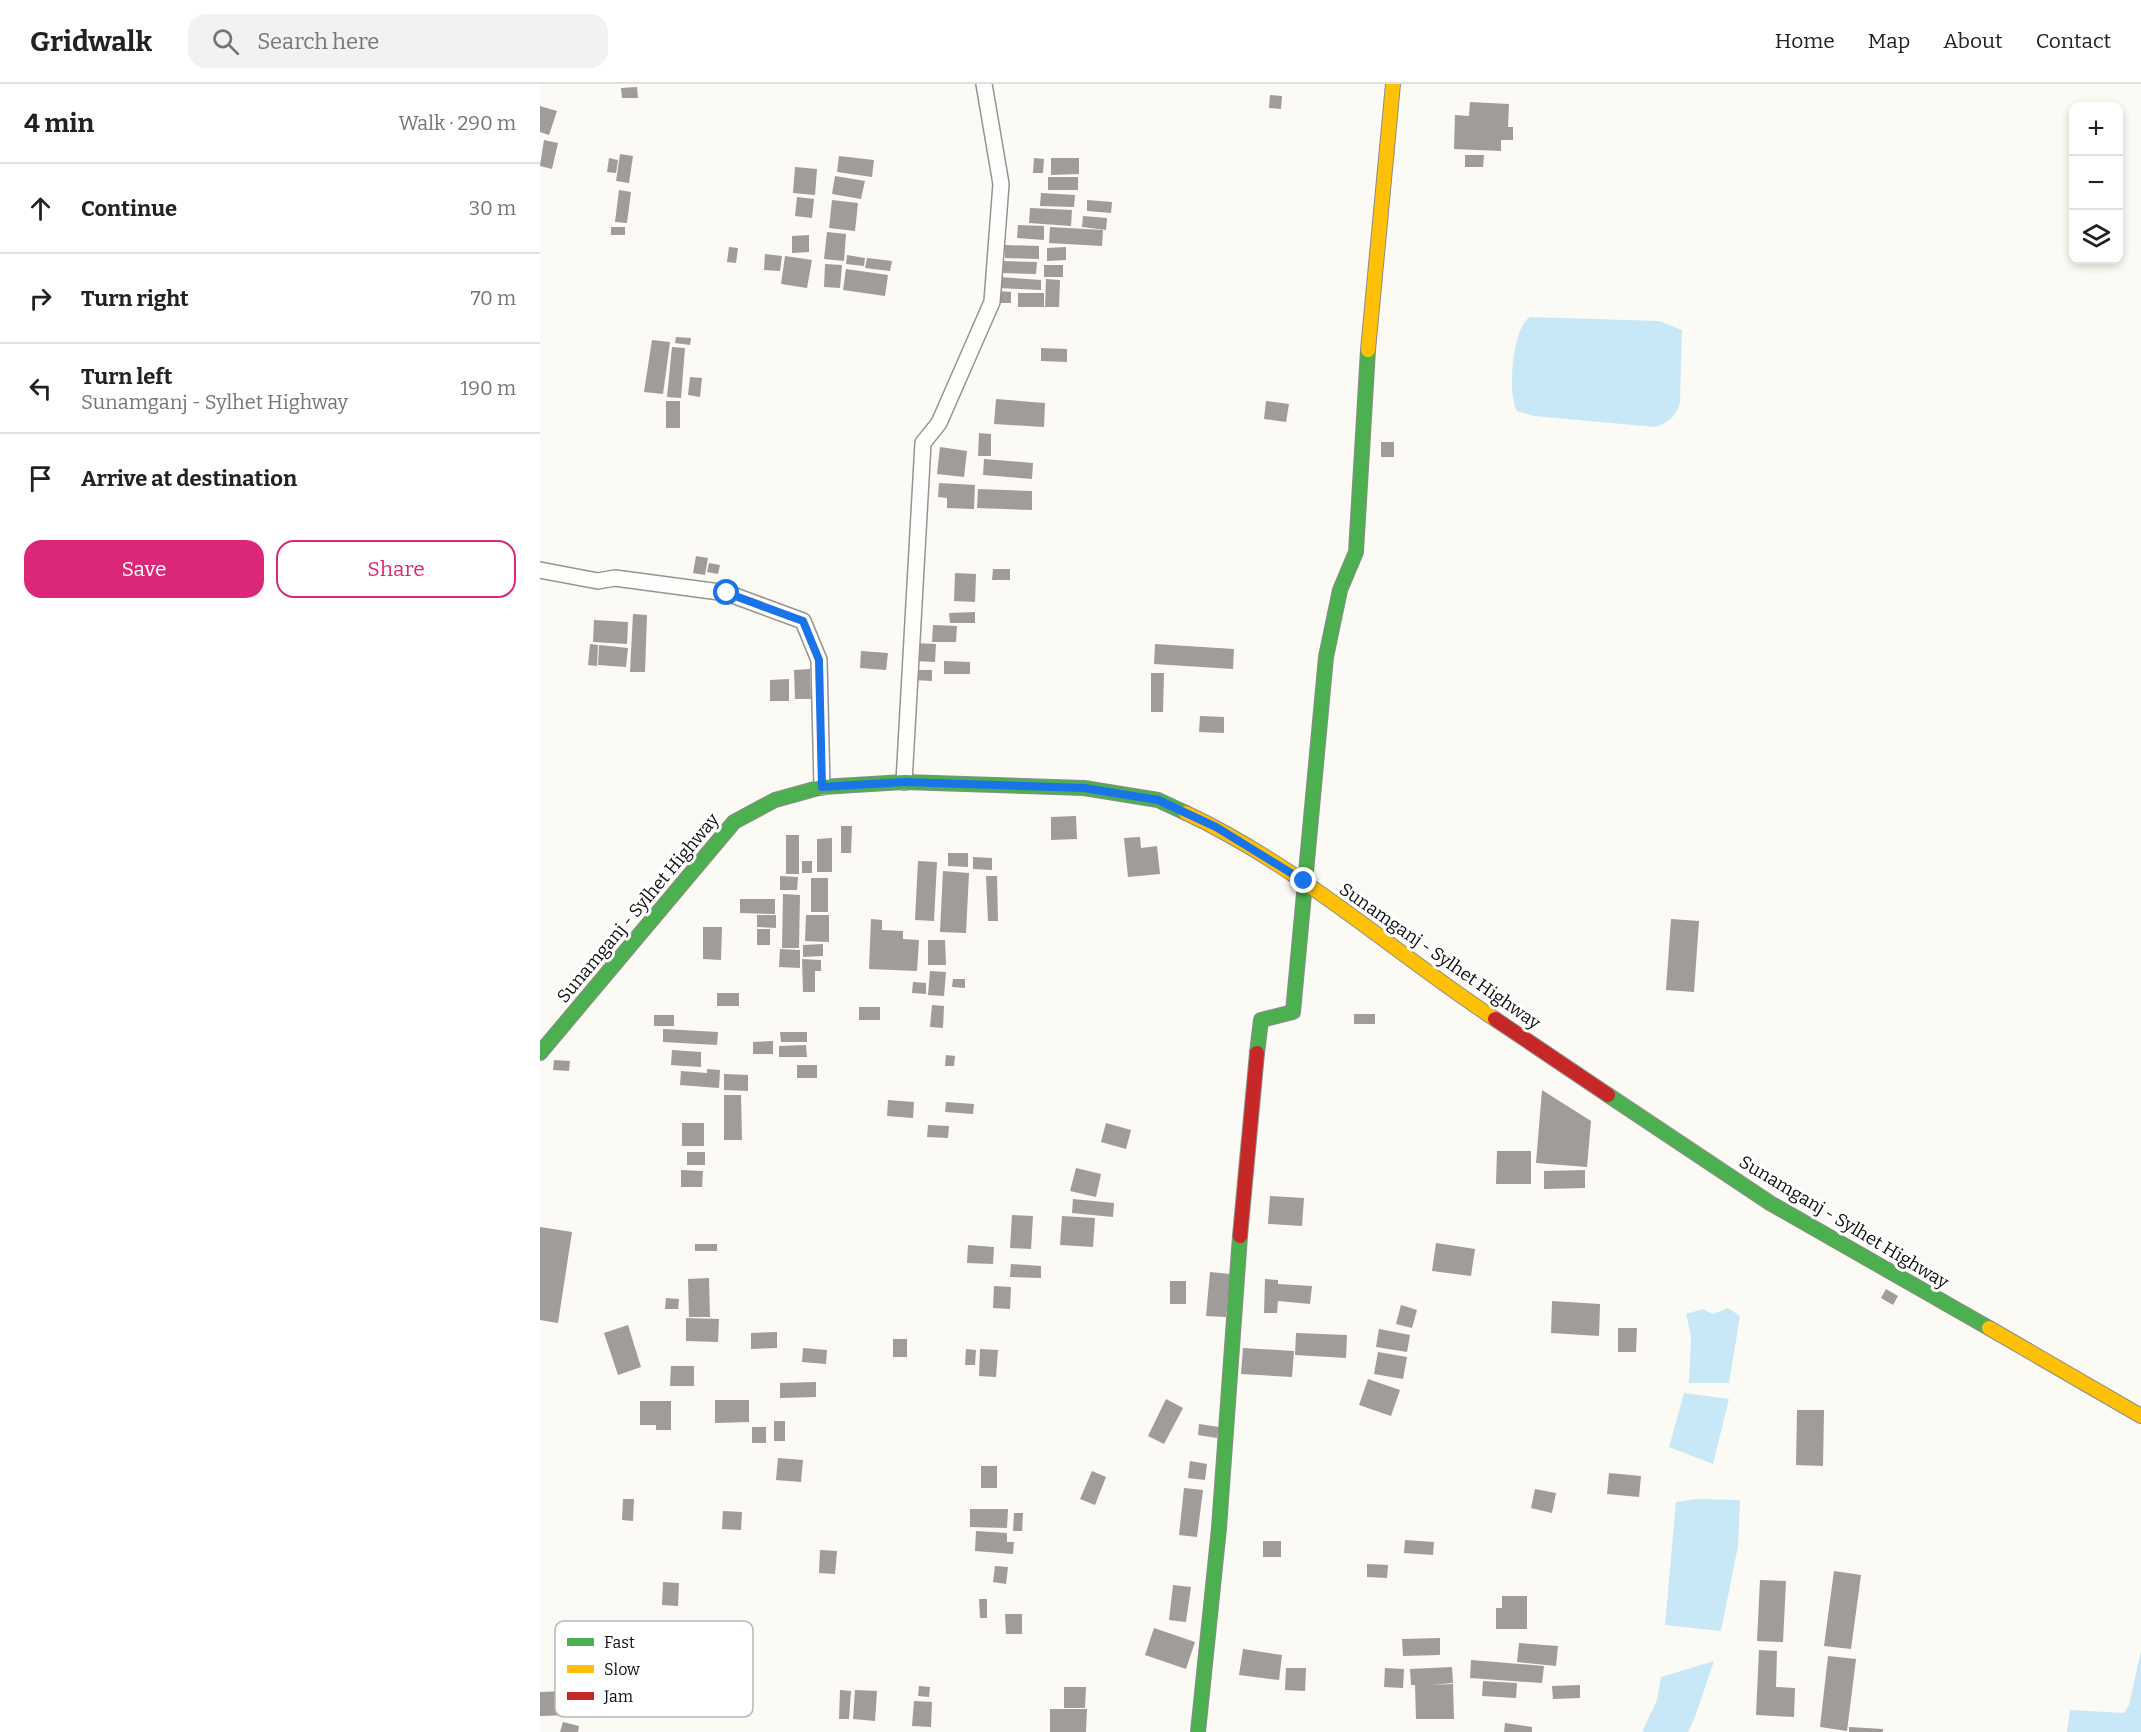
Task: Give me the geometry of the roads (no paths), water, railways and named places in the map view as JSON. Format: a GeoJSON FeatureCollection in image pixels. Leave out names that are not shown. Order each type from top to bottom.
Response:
{"type":"FeatureCollection","features":[{"type":"Feature","properties":{"kind":"main road"},"geometry":{"type":"LineString","coordinates":[[1198,1732],[1202,1673],[1219,1530],[1251,1098],[1262,1020],[1293,1012],[1326,657],[1340,590],[1356,552],[1361,492],[1364,394],[1393,84]]}},
{"type":"Feature","properties":{"kind":"main road","name":"Sunamganj - Sylhet Highway"},"geometry":{"type":"LineString","coordinates":[[540,1053],[734,822],[775,800],[822,787],[904,782],[1084,788],[1158,800],[1216,827],[1304,881],[1448,988],[1770,1203],[2141,1416]]}},
{"type":"Feature","properties":{"kind":"street"},"geometry":{"type":"LineString","coordinates":[[904,782],[923,443],[939,423],[992,302],[1001,184],[984,84]]}},
{"type":"Feature","properties":{"kind":"street"},"geometry":{"type":"LineString","coordinates":[[540,570],[598,581],[615,578],[727,593],[803,621],[819,660],[822,787]]}},
{"type":"Feature","properties":{"kind":"water"},"geometry":{"type":"Polygon","coordinates":[[[1530,317],[1659,321],[1682,330],[1680,402],[1674,415],[1668,421],[1655,427],[1534,416],[1517,411],[1512,391],[1515,347],[1524,324],[1530,317]]]}},
{"type":"Feature","properties":{"kind":"water"},"geometry":{"type":"Polygon","coordinates":[[[1728,1308],[1740,1316],[1729,1383],[1689,1383],[1691,1336],[1686,1314],[1703,1309],[1713,1314],[1728,1308]]]}},
{"type":"Feature","properties":{"kind":"water"},"geometry":{"type":"Polygon","coordinates":[[[1684,1393],[1729,1399],[1713,1464],[1669,1447],[1684,1393]]]}},
{"type":"Feature","properties":{"kind":"water"},"geometry":{"type":"Polygon","coordinates":[[[1696,1499],[1740,1500],[1738,1546],[1721,1631],[1665,1625],[1676,1502],[1696,1499]]]}},
{"type":"Feature","properties":{"kind":"water"},"geometry":{"type":"Polygon","coordinates":[[[2141,1651],[2141,1732],[2067,1732],[2070,1710],[2124,1713],[2129,1705],[2141,1651]]]}},
{"type":"Feature","properties":{"kind":"water"},"geometry":{"type":"Polygon","coordinates":[[[1714,1661],[1688,1732],[1642,1732],[1657,1700],[1661,1677],[1714,1661]]]}}]}
